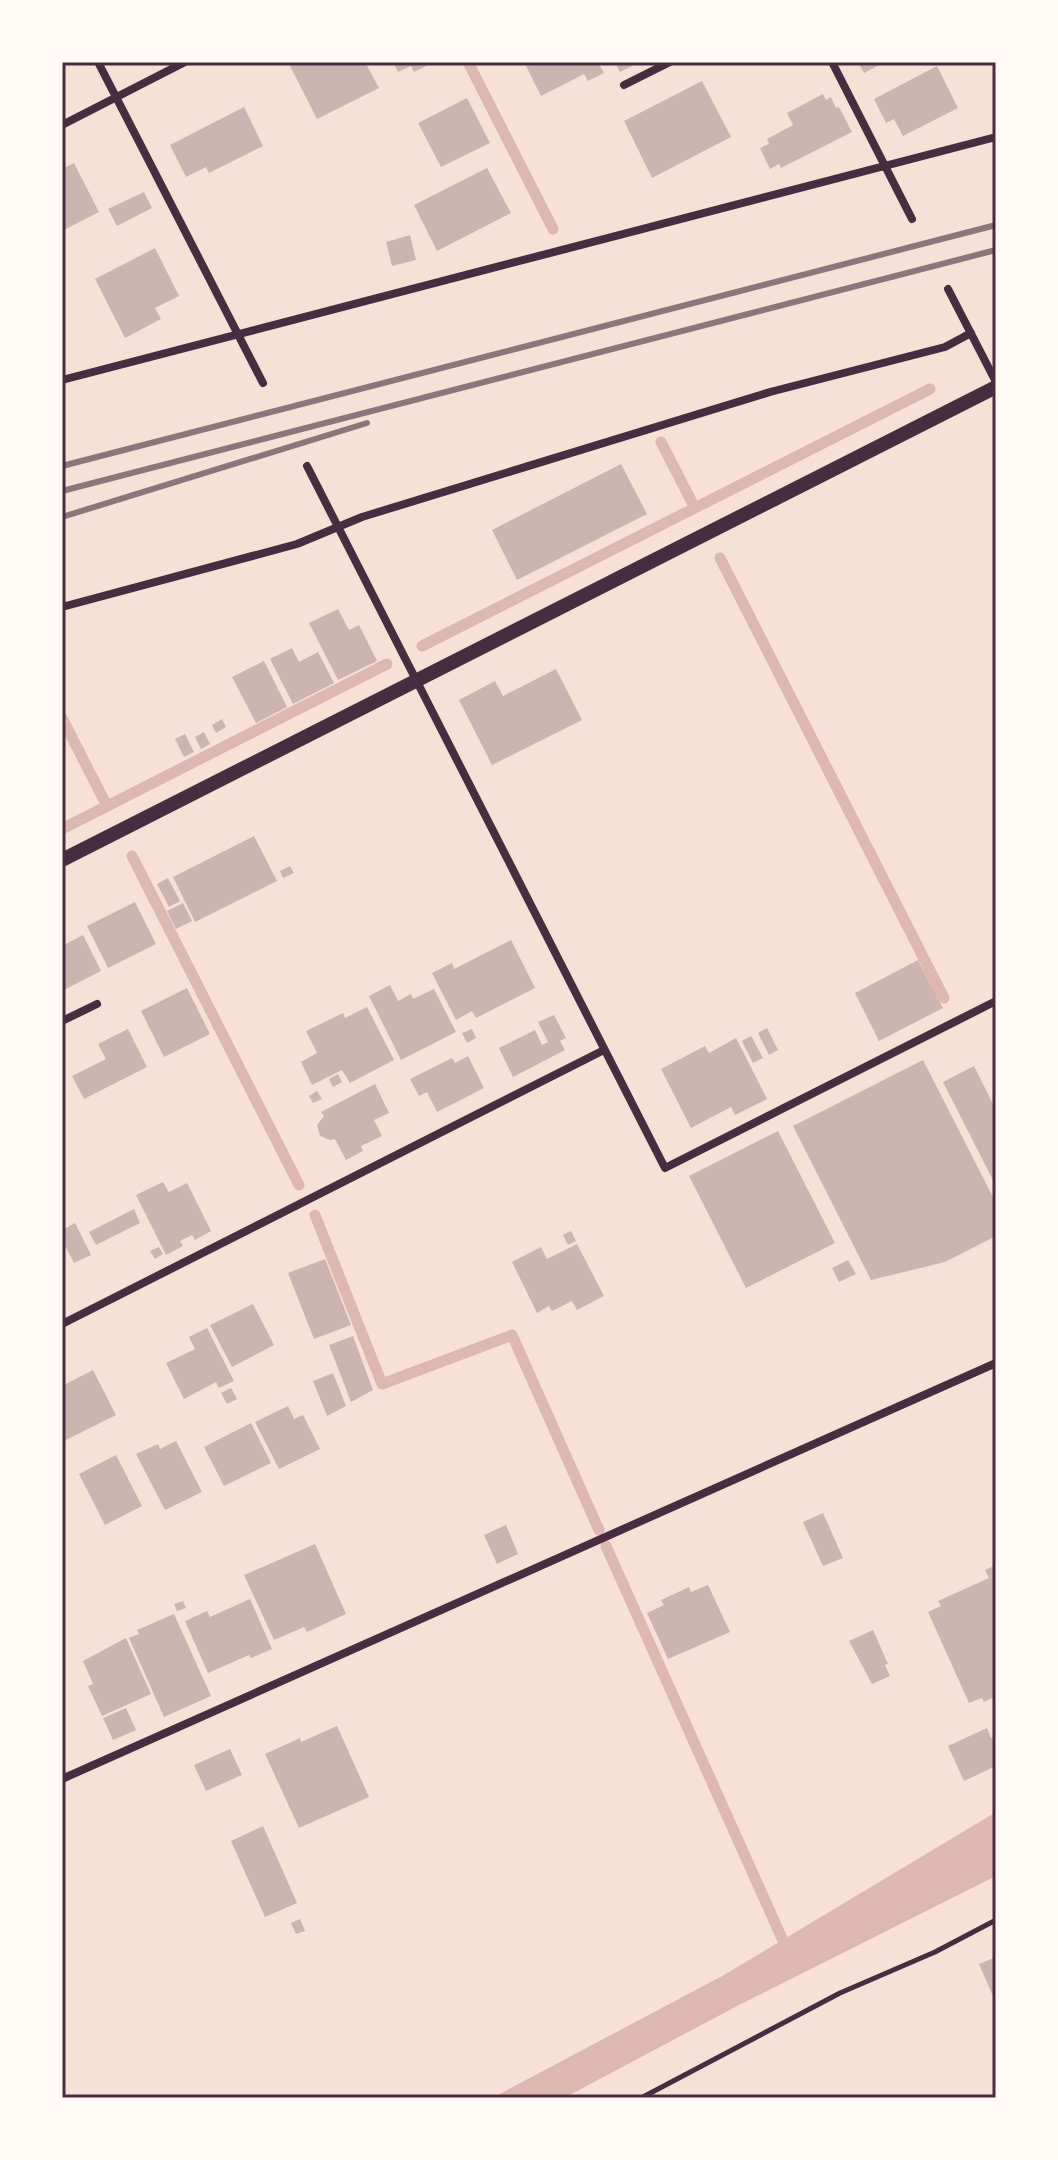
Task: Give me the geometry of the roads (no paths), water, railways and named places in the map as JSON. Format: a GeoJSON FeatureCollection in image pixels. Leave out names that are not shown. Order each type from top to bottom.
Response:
{"type":"FeatureCollection","features":[{"type":"Feature","properties":{"kind":"street"},"geometry":{"type":"LineString","coordinates":[[98,62],[263,383]]}},
{"type":"Feature","properties":{"kind":"street"},"geometry":{"type":"LineString","coordinates":[[62,125],[185,62]]}},
{"type":"Feature","properties":{"kind":"street"},"geometry":{"type":"LineString","coordinates":[[624,85],[670,62]]}},
{"type":"Feature","properties":{"kind":"street"},"geometry":{"type":"LineString","coordinates":[[832,62],[912,219]]}},
{"type":"Feature","properties":{"kind":"street"},"geometry":{"type":"LineString","coordinates":[[62,380],[996,137]]}},
{"type":"Feature","properties":{"kind":"street"},"geometry":{"type":"LineString","coordinates":[[62,860],[996,385],[948,289]]}},
{"type":"Feature","properties":{"kind":"street"},"geometry":{"type":"LineString","coordinates":[[62,607],[297,544],[377,512],[770,392],[945,347],[971,333]]}},
{"type":"Feature","properties":{"kind":"street"},"geometry":{"type":"LineString","coordinates":[[307,466],[665,1168],[996,1001]]}},
{"type":"Feature","properties":{"kind":"street"},"geometry":{"type":"LineString","coordinates":[[62,1021],[97,1004]]}},
{"type":"Feature","properties":{"kind":"street"},"geometry":{"type":"LineString","coordinates":[[62,1324],[604,1050]]}},
{"type":"Feature","properties":{"kind":"street"},"geometry":{"type":"LineString","coordinates":[[62,1779],[996,1363]]}},
{"type":"Feature","properties":{"kind":"waterway"},"geometry":{"type":"LineString","coordinates":[[468,62],[553,229]]}},
{"type":"Feature","properties":{"kind":"waterway"},"geometry":{"type":"LineString","coordinates":[[422,646],[930,389]]}},
{"type":"Feature","properties":{"kind":"waterway"},"geometry":{"type":"LineString","coordinates":[[661,442],[695,508]]}},
{"type":"Feature","properties":{"kind":"waterway"},"geometry":{"type":"LineString","coordinates":[[720,558],[944,998]]}},
{"type":"Feature","properties":{"kind":"waterway"},"geometry":{"type":"LineString","coordinates":[[62,829],[387,664]]}},
{"type":"Feature","properties":{"kind":"waterway"},"geometry":{"type":"LineString","coordinates":[[62,718],[107,806]]}},
{"type":"Feature","properties":{"kind":"waterway"},"geometry":{"type":"LineString","coordinates":[[132,856],[299,1185]]}},
{"type":"Feature","properties":{"kind":"waterway"},"geometry":{"type":"LineString","coordinates":[[315,1215],[382,1384],[512,1335],[599,1530]]}},
{"type":"Feature","properties":{"kind":"waterway"},"geometry":{"type":"LineString","coordinates":[[606,1546],[789,1954]]}},
{"type":"Feature","properties":{"kind":"railway"},"geometry":{"type":"LineString","coordinates":[[62,466],[996,225]]}},
{"type":"Feature","properties":{"kind":"railway"},"geometry":{"type":"LineString","coordinates":[[62,491],[996,250]]}},
{"type":"Feature","properties":{"kind":"railway"},"geometry":{"type":"LineString","coordinates":[[62,517],[367,423]]}}]}
